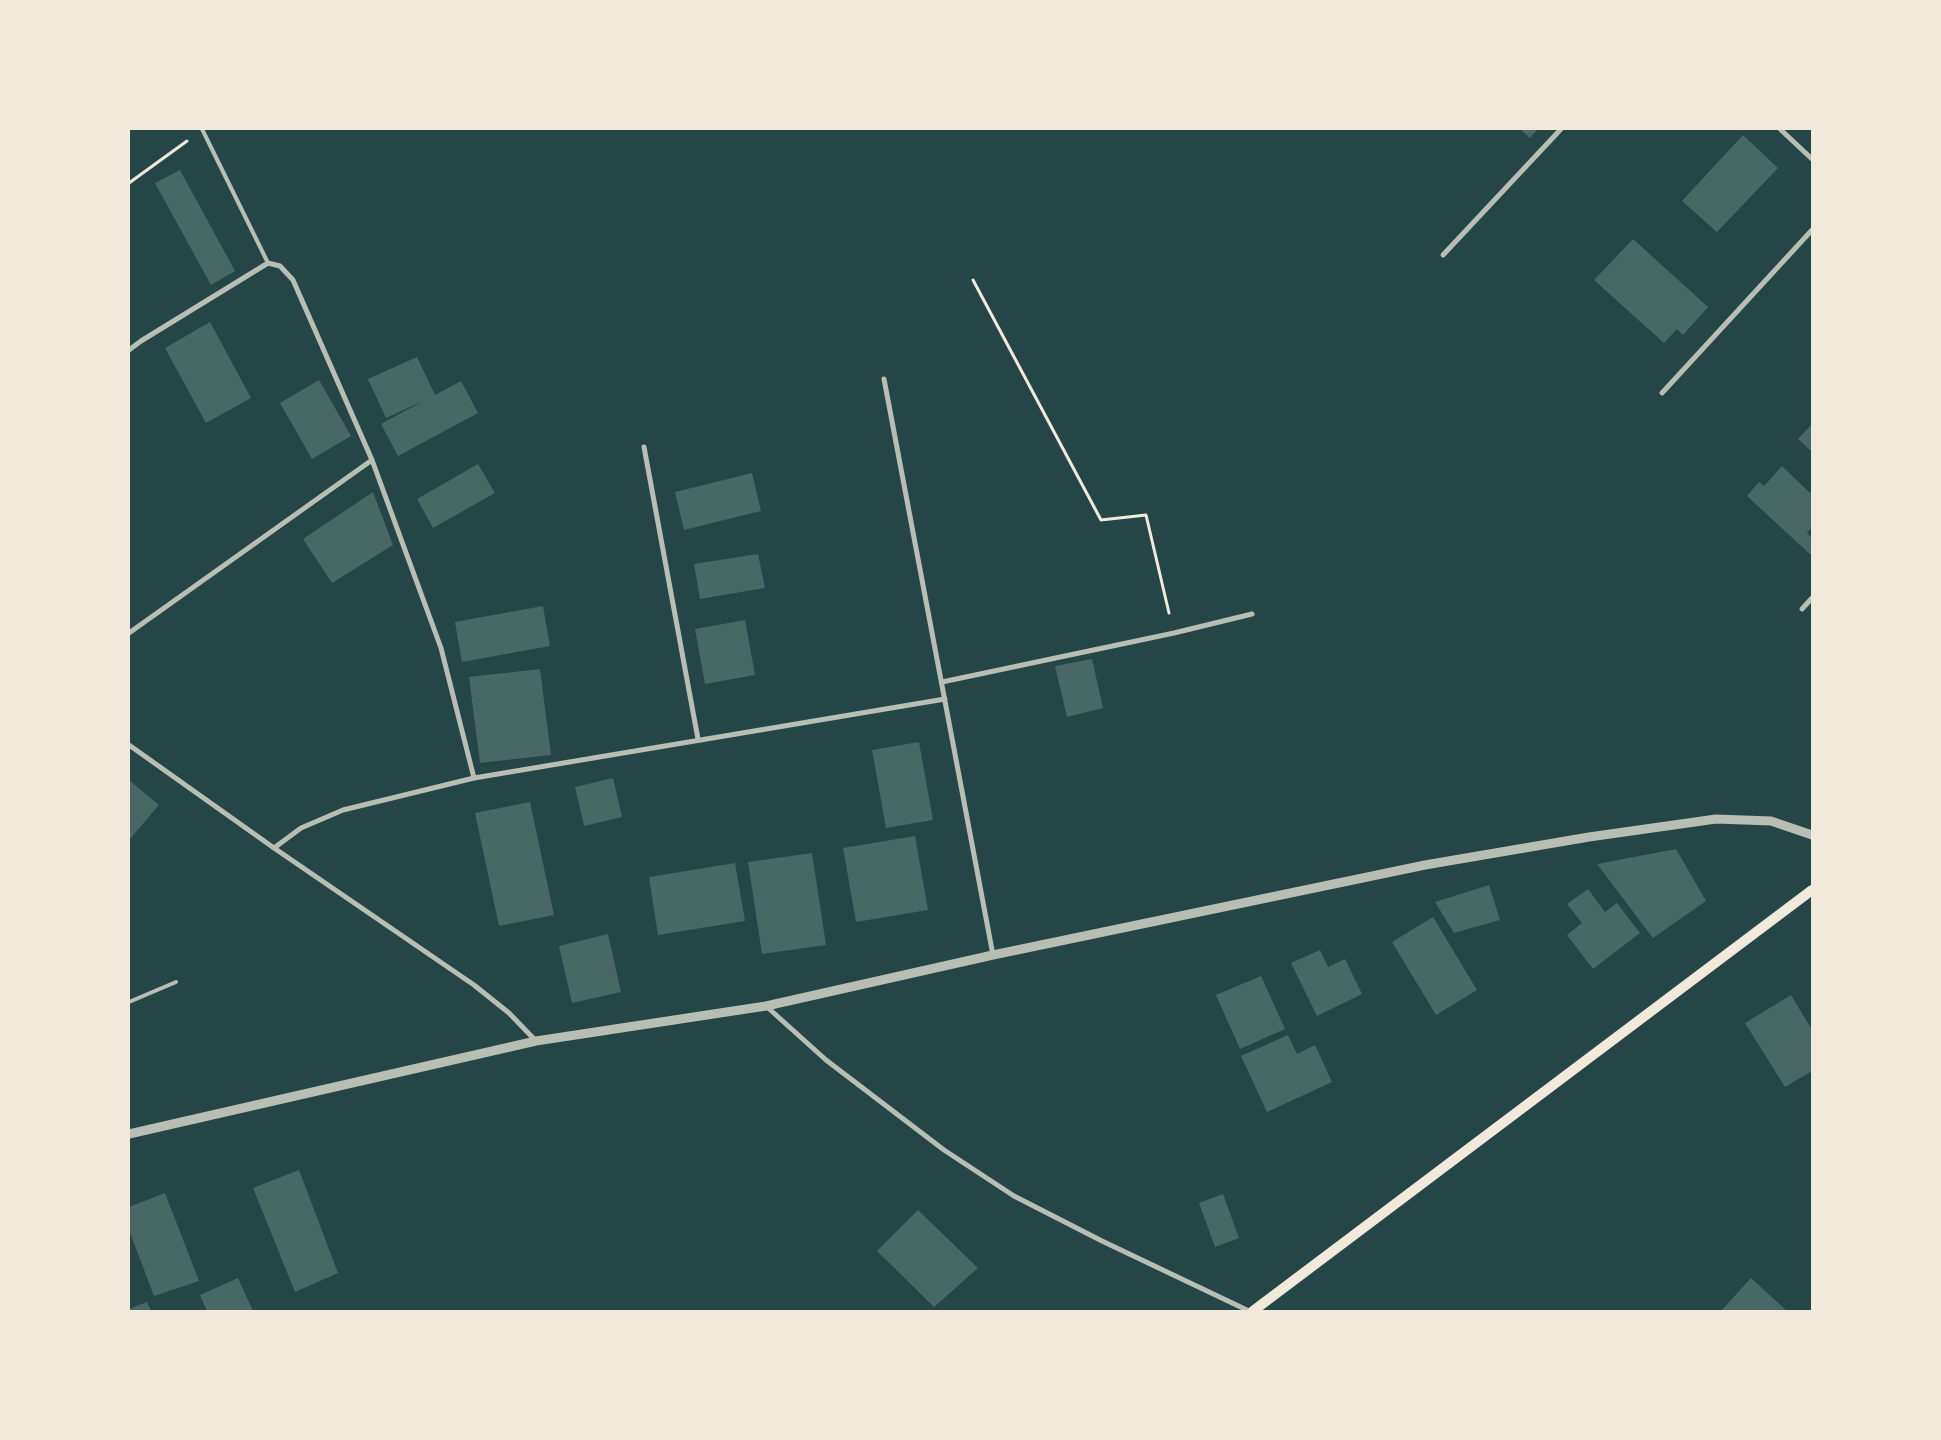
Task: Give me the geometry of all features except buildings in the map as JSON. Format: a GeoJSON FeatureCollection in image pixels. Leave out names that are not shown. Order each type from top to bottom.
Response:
{"type":"FeatureCollection","features":[{"type":"Feature","properties":{"kind":"main road"},"geometry":{"type":"LineString","coordinates":[[1254,1311],[1812,890]]}},
{"type":"Feature","properties":{"kind":"street"},"geometry":{"type":"LineString","coordinates":[[1443,255],[1560,129]]}},
{"type":"Feature","properties":{"kind":"street"},"geometry":{"type":"LineString","coordinates":[[1780,129],[1812,158]]}},
{"type":"Feature","properties":{"kind":"street"},"geometry":{"type":"LineString","coordinates":[[1662,393],[1812,230]]}},
{"type":"Feature","properties":{"kind":"street"},"geometry":{"type":"LineString","coordinates":[[129,350],[268,263],[280,266],[293,280],[372,460],[441,648],[474,778]]}},
{"type":"Feature","properties":{"kind":"street"},"geometry":{"type":"LineString","coordinates":[[884,379],[993,955]]}},
{"type":"Feature","properties":{"kind":"street"},"geometry":{"type":"LineString","coordinates":[[644,447],[698,739]]}},
{"type":"Feature","properties":{"kind":"street"},"geometry":{"type":"LineString","coordinates":[[129,633],[372,460]]}},
{"type":"Feature","properties":{"kind":"street"},"geometry":{"type":"LineString","coordinates":[[1802,609],[1812,598]]}},
{"type":"Feature","properties":{"kind":"street"},"geometry":{"type":"LineString","coordinates":[[942,682],[1174,633],[1252,614]]}},
{"type":"Feature","properties":{"kind":"street"},"geometry":{"type":"LineString","coordinates":[[274,848],[301,828],[342,810],[474,778],[945,699]]}},
{"type":"Feature","properties":{"kind":"street"},"geometry":{"type":"LineString","coordinates":[[129,745],[274,848],[474,985],[509,1013],[536,1041]]}},
{"type":"Feature","properties":{"kind":"street"},"geometry":{"type":"LineString","coordinates":[[129,1134],[536,1041],[766,1006],[993,955],[1425,865],[1589,837],[1716,819],[1770,822],[1812,834]]}},
{"type":"Feature","properties":{"kind":"street"},"geometry":{"type":"LineString","coordinates":[[766,1006],[790,1030],[826,1060],[944,1150],[1014,1196],[1249,1311]]}},
{"type":"Feature","properties":{"kind":"lane"},"geometry":{"type":"LineString","coordinates":[[203,129],[268,263]]}},
{"type":"Feature","properties":{"kind":"lane"},"geometry":{"type":"LineString","coordinates":[[129,1002],[176,982]]}},
{"type":"Feature","properties":{"kind":"path"},"geometry":{"type":"LineString","coordinates":[[129,183],[203,129]]}},
{"type":"Feature","properties":{"kind":"path"},"geometry":{"type":"LineString","coordinates":[[973,280],[1100,520],[1146,515],[1174,633]]}},
{"type":"Feature","properties":{"kind":"shaded area"},"geometry":{"type":"Polygon","coordinates":[[[129,129],[1812,129],[1812,1311],[129,1311],[129,129]]]}}]}
